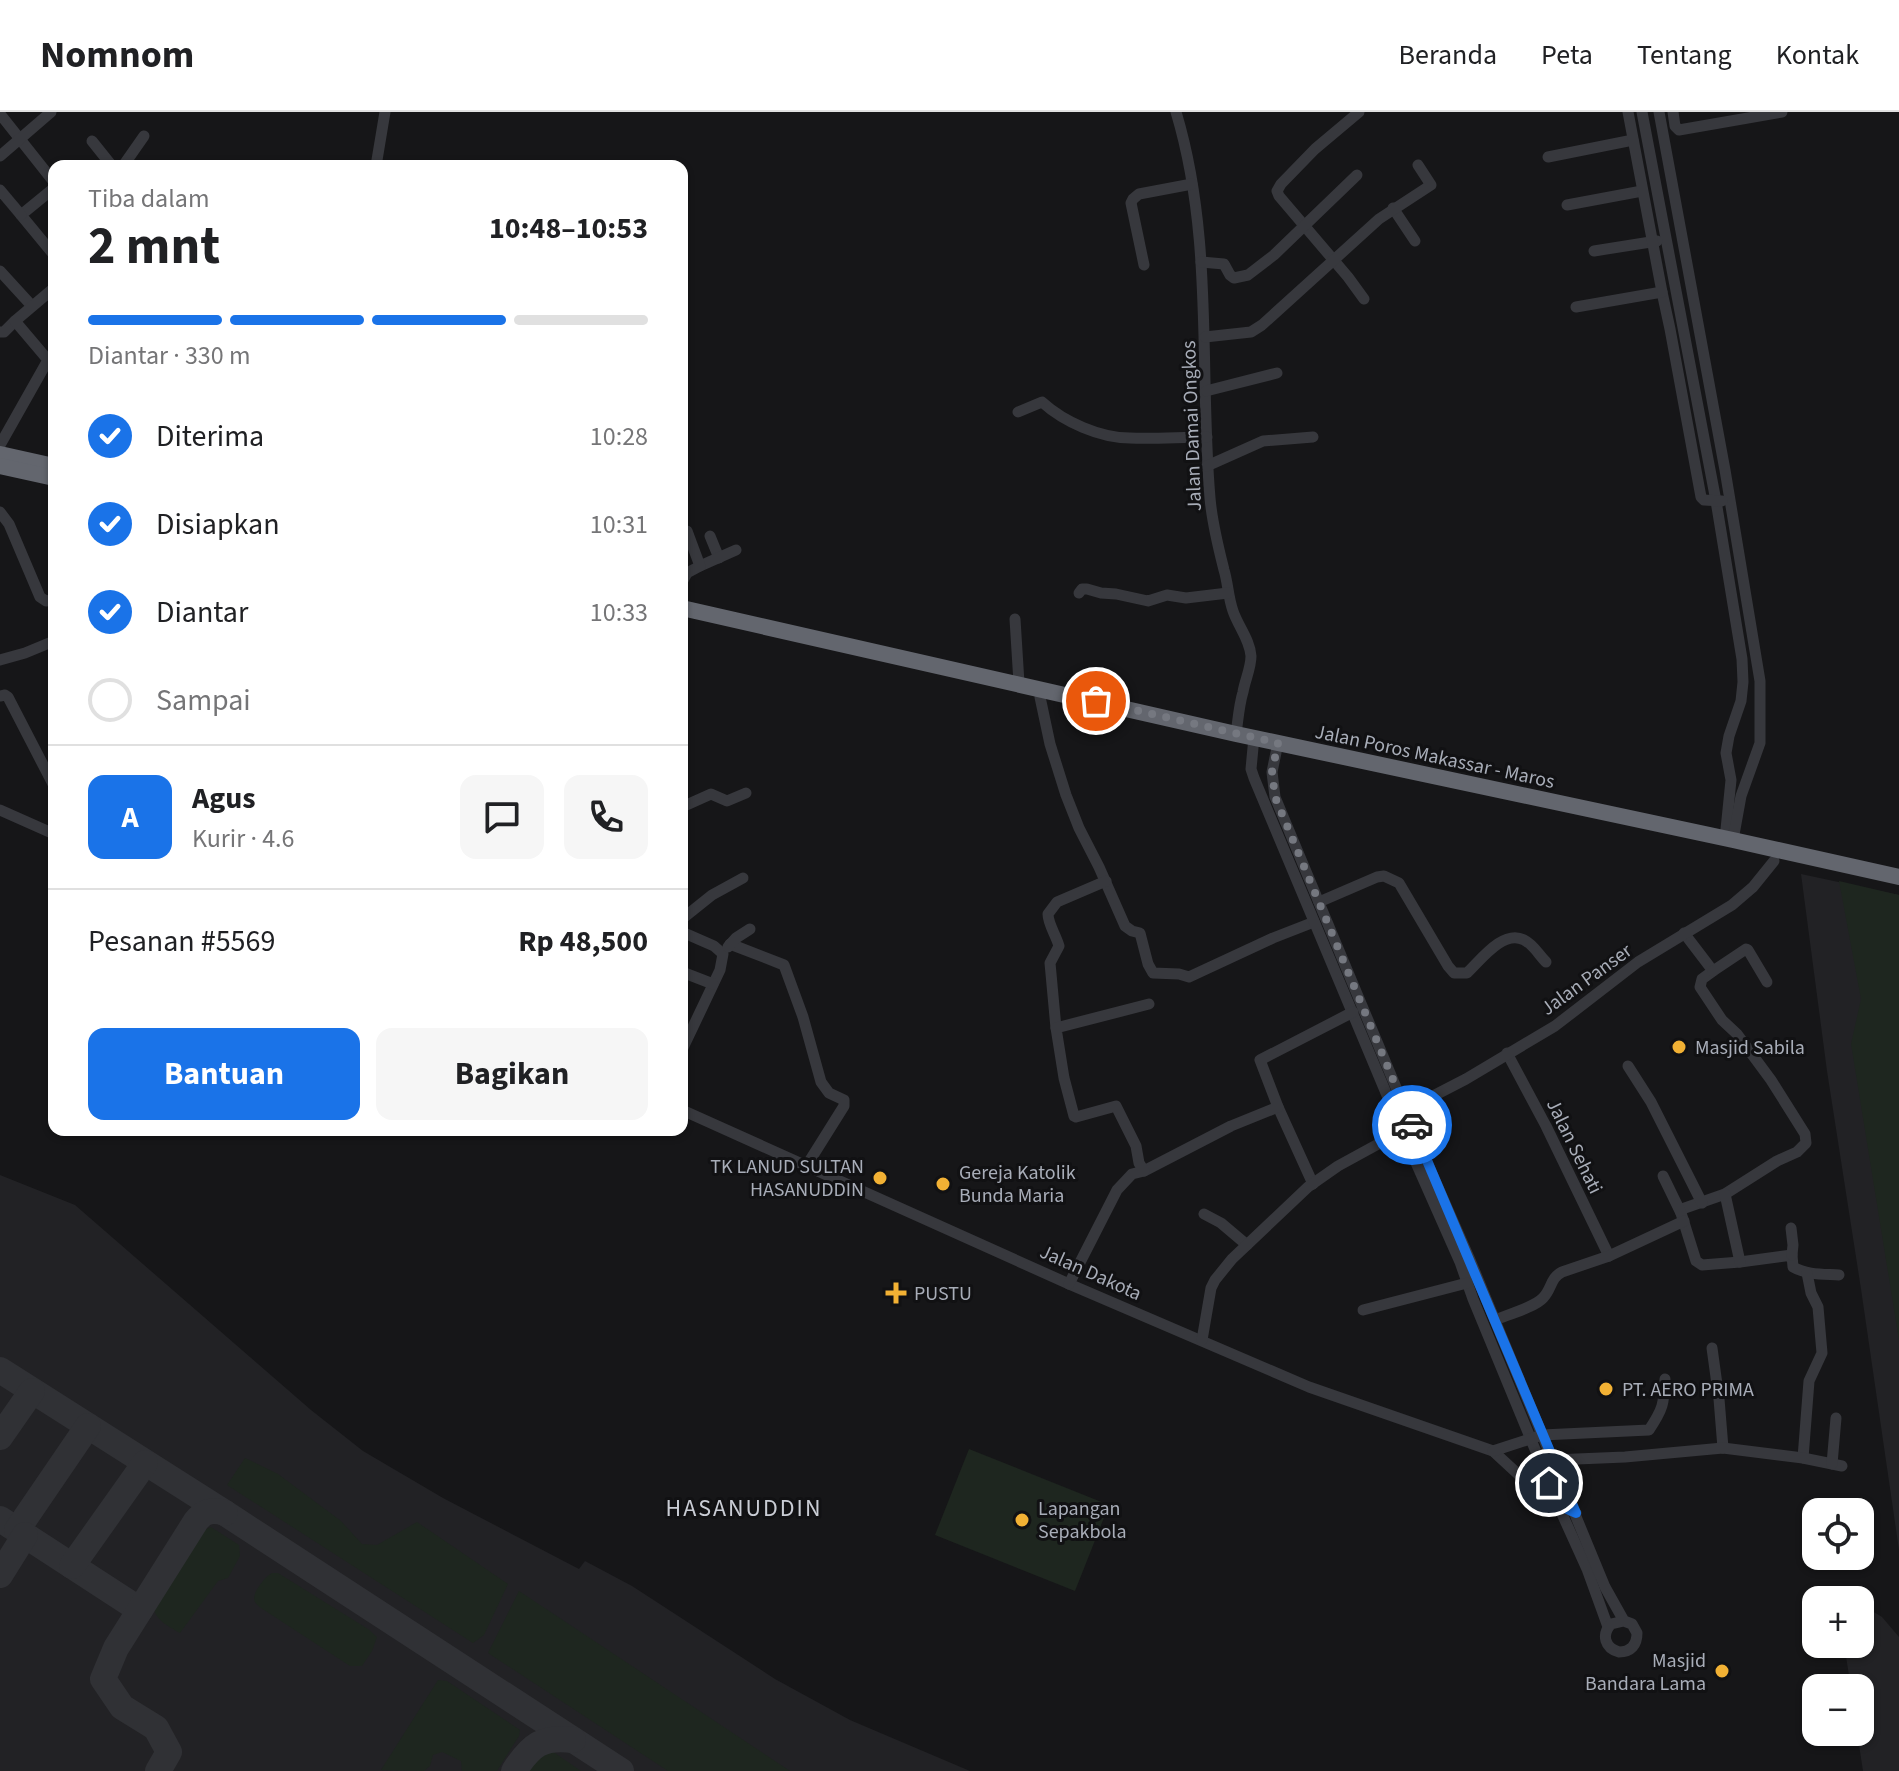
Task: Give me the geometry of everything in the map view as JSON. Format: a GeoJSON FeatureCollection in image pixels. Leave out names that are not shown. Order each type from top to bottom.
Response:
{"type":"FeatureCollection","features":[{"type":"Feature","properties":{"kind":"highway"},"geometry":{"type":"LineString","coordinates":[[0,454],[48,465]]}},
{"type":"Feature","properties":{"kind":"highway"},"geometry":{"type":"LineString","coordinates":[[0,466],[48,477]]}},
{"type":"Feature","properties":{"kind":"highway","name":"Jalan Poros Makassar - Maros"},"geometry":{"type":"LineString","coordinates":[[688,609],[1019,683],[1236,734],[1254,742]]}},
{"type":"Feature","properties":{"kind":"highway","name":"Jalan Poros Makassar - Maros"},"geometry":{"type":"LineString","coordinates":[[688,619],[1277,747],[1899,887]]}},
{"type":"Feature","properties":{"kind":"highway","name":"Jalan Poros Makassar - Maros"},"geometry":{"type":"LineString","coordinates":[[1277,747],[1729,839],[1899,877]]}},
{"type":"Feature","properties":{"kind":"street"},"geometry":{"type":"LineString","coordinates":[[0,156],[51,112]]}},
{"type":"Feature","properties":{"kind":"street","name":"Jalan Damai Ongkos"},"geometry":{"type":"LineString","coordinates":[[1176,112],[1198,227],[1205,337],[1207,466],[1215,537],[1228,593],[1251,658],[1236,734]]}},
{"type":"Feature","properties":{"kind":"street"},"geometry":{"type":"LineString","coordinates":[[1359,112],[1315,149],[1278,187],[1279,196],[1364,299]]}},
{"type":"Feature","properties":{"kind":"street"},"geometry":{"type":"LineString","coordinates":[[1628,112],[1701,497],[1704,500],[1729,500]]}},
{"type":"Feature","properties":{"kind":"street"},"geometry":{"type":"LineString","coordinates":[[1642,112],[1716,501],[1742,659],[1741,701],[1726,753],[1731,780],[1729,839]]}},
{"type":"Feature","properties":{"kind":"street"},"geometry":{"type":"LineString","coordinates":[[1659,112],[1760,681],[1760,743],[1729,839]]}},
{"type":"Feature","properties":{"kind":"street"},"geometry":{"type":"LineString","coordinates":[[1673,112],[1675,126],[1679,130],[1782,112]]}},
{"type":"Feature","properties":{"kind":"street"},"geometry":{"type":"LineString","coordinates":[[0,114],[48,177]]}},
{"type":"Feature","properties":{"kind":"street"},"geometry":{"type":"LineString","coordinates":[[377,160],[385,115]]}},
{"type":"Feature","properties":{"kind":"street"},"geometry":{"type":"LineString","coordinates":[[127,160],[144,136]]}},
{"type":"Feature","properties":{"kind":"street"},"geometry":{"type":"LineString","coordinates":[[1548,157],[1633,140]]}},
{"type":"Feature","properties":{"kind":"street"},"geometry":{"type":"LineString","coordinates":[[92,141],[107,160]]}},
{"type":"Feature","properties":{"kind":"street"},"geometry":{"type":"LineString","coordinates":[[1205,337],[1255,330],[1393,208],[1431,185],[1418,165]]}},
{"type":"Feature","properties":{"kind":"street"},"geometry":{"type":"LineString","coordinates":[[1201,262],[1224,264],[1234,278],[1248,275],[1274,255],[1357,175]]}},
{"type":"Feature","properties":{"kind":"street"},"geometry":{"type":"LineString","coordinates":[[1144,265],[1131,203],[1133,199],[1139,194],[1192,184]]}},
{"type":"Feature","properties":{"kind":"street"},"geometry":{"type":"LineString","coordinates":[[0,190],[48,248]]}},
{"type":"Feature","properties":{"kind":"street"},"geometry":{"type":"LineString","coordinates":[[21,215],[48,190]]}},
{"type":"Feature","properties":{"kind":"street"},"geometry":{"type":"LineString","coordinates":[[1567,205],[1642,191]]}},
{"type":"Feature","properties":{"kind":"street"},"geometry":{"type":"LineString","coordinates":[[1393,208],[1415,241]]}},
{"type":"Feature","properties":{"kind":"street"},"geometry":{"type":"LineString","coordinates":[[1594,251],[1681,236]]}},
{"type":"Feature","properties":{"kind":"street"},"geometry":{"type":"LineString","coordinates":[[0,271],[32,306]]}},
{"type":"Feature","properties":{"kind":"street"},"geometry":{"type":"LineString","coordinates":[[1576,307],[1662,292]]}},
{"type":"Feature","properties":{"kind":"street"},"geometry":{"type":"LineString","coordinates":[[0,332],[4,332],[48,293]]}},
{"type":"Feature","properties":{"kind":"street"},"geometry":{"type":"LineString","coordinates":[[15,321],[48,354]]}},
{"type":"Feature","properties":{"kind":"street"},"geometry":{"type":"LineString","coordinates":[[0,445],[48,362]]}},
{"type":"Feature","properties":{"kind":"street"},"geometry":{"type":"LineString","coordinates":[[1206,391],[1277,373]]}},
{"type":"Feature","properties":{"kind":"street"},"geometry":{"type":"LineString","coordinates":[[1696,396],[1711,394]]}},
{"type":"Feature","properties":{"kind":"street"},"geometry":{"type":"LineString","coordinates":[[1018,412],[1042,402],[1070,422],[1126,439],[1207,437]]}},
{"type":"Feature","properties":{"kind":"street"},"geometry":{"type":"LineString","coordinates":[[1207,466],[1263,441],[1313,437]]}},
{"type":"Feature","properties":{"kind":"street"},"geometry":{"type":"LineString","coordinates":[[0,512],[9,524],[40,597],[48,601]]}},
{"type":"Feature","properties":{"kind":"street"},"geometry":{"type":"LineString","coordinates":[[688,534],[700,566]]}},
{"type":"Feature","properties":{"kind":"street"},"geometry":{"type":"LineString","coordinates":[[710,536],[719,558]]}},
{"type":"Feature","properties":{"kind":"street"},"geometry":{"type":"LineString","coordinates":[[688,572],[736,550]]}},
{"type":"Feature","properties":{"kind":"street"},"geometry":{"type":"LineString","coordinates":[[1079,593],[1087,589],[1148,601],[1164,595],[1186,598],[1228,593]]}},
{"type":"Feature","properties":{"kind":"street"},"geometry":{"type":"LineString","coordinates":[[1015,619],[1019,683]]}},
{"type":"Feature","properties":{"kind":"street"},"geometry":{"type":"LineString","coordinates":[[0,660],[48,643]]}},
{"type":"Feature","properties":{"kind":"street"},"geometry":{"type":"LineString","coordinates":[[0,696],[8,697],[48,774]]}},
{"type":"Feature","properties":{"kind":"street"},"geometry":{"type":"LineString","coordinates":[[1040,697],[1050,744],[1079,828],[1125,926],[1140,933],[1153,973],[1189,977],[1314,922]]}},
{"type":"Feature","properties":{"kind":"street"},"geometry":{"type":"LineString","coordinates":[[1254,742],[1251,769],[1254,778],[1319,902],[1392,1093],[1402,1131],[1495,1320],[1558,1505],[1587,1569],[1608,1627]]}},
{"type":"Feature","properties":{"kind":"street"},"geometry":{"type":"LineString","coordinates":[[1277,747],[1272,783],[1284,834],[1314,922],[1392,1093],[1406,1110],[1465,1261],[1467,1283],[1536,1436],[1553,1460],[1605,1587],[1624,1621]]}},
{"type":"Feature","properties":{"kind":"street"},"geometry":{"type":"LineString","coordinates":[[688,805],[711,794],[727,801],[746,793]]}},
{"type":"Feature","properties":{"kind":"street"},"geometry":{"type":"LineString","coordinates":[[0,810],[48,831]]}},
{"type":"Feature","properties":{"kind":"street","name":"Jalan Panser"},"geometry":{"type":"LineString","coordinates":[[1406,1110],[1466,1079],[1555,1026],[1638,962],[1732,905],[1774,861]]}},
{"type":"Feature","properties":{"kind":"street"},"geometry":{"type":"LineString","coordinates":[[1319,902],[1384,876],[1399,883],[1454,973],[1467,973],[1507,938],[1517,937],[1527,941],[1546,962]]}},
{"type":"Feature","properties":{"kind":"street"},"geometry":{"type":"LineString","coordinates":[[688,914],[712,895],[743,878]]}},
{"type":"Feature","properties":{"kind":"street"},"geometry":{"type":"LineString","coordinates":[[1106,881],[1057,902],[1048,914],[1059,946],[1050,963],[1056,1028],[1074,1116],[1116,1106],[1136,1146],[1144,1171]]}},
{"type":"Feature","properties":{"kind":"street"},"geometry":{"type":"LineString","coordinates":[[688,1037],[727,949],[750,929]]}},
{"type":"Feature","properties":{"kind":"street"},"geometry":{"type":"LineString","coordinates":[[1684,933],[1713,971]]}},
{"type":"Feature","properties":{"kind":"street"},"geometry":{"type":"LineString","coordinates":[[688,935],[714,946],[784,965],[803,1017],[821,1082],[829,1093],[844,1100],[844,1106],[807,1165]]}},
{"type":"Feature","properties":{"kind":"street"},"geometry":{"type":"LineString","coordinates":[[1682,1217],[1684,1207],[1725,1194],[1797,1152],[1806,1143],[1805,1134],[1771,1080],[1737,1034],[1722,1020],[1700,987],[1702,979],[1746,949],[1767,982]]}},
{"type":"Feature","properties":{"kind":"street"},"geometry":{"type":"LineString","coordinates":[[688,974],[713,984]]}},
{"type":"Feature","properties":{"kind":"street"},"geometry":{"type":"LineString","coordinates":[[1056,1028],[1149,1004]]}},
{"type":"Feature","properties":{"kind":"street"},"geometry":{"type":"LineString","coordinates":[[1313,1184],[1260,1060],[1353,1012]]}},
{"type":"Feature","properties":{"kind":"street","name":"Jalan Sehati"},"geometry":{"type":"LineString","coordinates":[[1507,1053],[1609,1256]]}},
{"type":"Feature","properties":{"kind":"street"},"geometry":{"type":"LineString","coordinates":[[1628,1066],[1651,1102],[1702,1203]]}},
{"type":"Feature","properties":{"kind":"street"},"geometry":{"type":"LineString","coordinates":[[1069,1284],[1117,1190],[1132,1174],[1278,1107]]}},
{"type":"Feature","properties":{"kind":"street","name":"Jalan Dakota"},"geometry":{"type":"LineString","coordinates":[[688,1113],[1069,1284],[1309,1387],[1493,1451]]}},
{"type":"Feature","properties":{"kind":"street"},"geometry":{"type":"LineString","coordinates":[[1202,1340],[1211,1288],[1224,1269],[1313,1184],[1338,1166],[1402,1131]]}},
{"type":"Feature","properties":{"kind":"street"},"geometry":{"type":"LineString","coordinates":[[1663,1176],[1682,1217],[1698,1264],[1792,1255]]}},
{"type":"Feature","properties":{"kind":"street"},"geometry":{"type":"LineString","coordinates":[[1725,1194],[1740,1262]]}},
{"type":"Feature","properties":{"kind":"street"},"geometry":{"type":"LineString","coordinates":[[1204,1214],[1228,1228],[1247,1245]]}},
{"type":"Feature","properties":{"kind":"street"},"geometry":{"type":"LineString","coordinates":[[1495,1320],[1543,1299],[1556,1275],[1609,1256],[1682,1217]]}},
{"type":"Feature","properties":{"kind":"street"},"geometry":{"type":"LineString","coordinates":[[1791,1228],[1793,1267],[1807,1273],[1839,1275]]}},
{"type":"Feature","properties":{"kind":"street"},"geometry":{"type":"LineString","coordinates":[[1803,1458],[1809,1381],[1822,1356],[1818,1307],[1807,1273]]}},
{"type":"Feature","properties":{"kind":"street"},"geometry":{"type":"LineString","coordinates":[[1363,1310],[1467,1283]]}},
{"type":"Feature","properties":{"kind":"street"},"geometry":{"type":"LineString","coordinates":[[1712,1348],[1723,1448]]}},
{"type":"Feature","properties":{"kind":"street"},"geometry":{"type":"LineString","coordinates":[[1576,1513],[1533,1488],[1493,1451],[1536,1436],[1655,1431],[1664,1402],[1665,1379]]}},
{"type":"Feature","properties":{"kind":"street"},"geometry":{"type":"LineString","coordinates":[[1553,1460],[1723,1448],[1837,1465],[1836,1418]]}},
{"type":"Feature","properties":{"kind":"street"},"geometry":{"type":"LineString","coordinates":[[1615,1621],[1624,1621],[1632,1624],[1637,1640],[1630,1650],[1619,1652],[1608,1647],[1605,1633],[1615,1621]]}},
{"type":"Feature","properties":{"kind":"shaded area"},"geometry":{"type":"Polygon","coordinates":[[[1801,874],[1899,895],[1899,1550],[1827,1071],[1801,874]]]}},
{"type":"Feature","properties":{"kind":"shaded area"},"geometry":{"type":"Polygon","coordinates":[[[1839,881],[1899,895],[1899,1340],[1851,1044],[1861,999],[1839,881]]]}},
{"type":"Feature","properties":{"kind":"shaded area"},"geometry":{"type":"Polygon","coordinates":[[[0,1175],[75,1205],[311,1410],[363,1451],[443,1498],[579,1569],[585,1561],[632,1586],[775,1679],[850,1720],[970,1771],[0,1771],[0,1175]]]}},
{"type":"Feature","properties":{"kind":"shaded area","name":"Lapangan Sepakbola"},"geometry":{"type":"Polygon","coordinates":[[[969,1449],[1109,1505],[1075,1591],[935,1535],[969,1449]]]}},
{"type":"Feature","properties":{"kind":"shaded area"},"geometry":{"type":"Polygon","coordinates":[[[245,1458],[278,1474],[341,1521],[362,1544],[377,1545],[417,1522],[508,1584],[484,1635],[473,1643],[227,1485],[245,1458]]]}},
{"type":"Feature","properties":{"kind":"shaded area"},"geometry":{"type":"Polygon","coordinates":[[[211,1527],[239,1545],[240,1556],[228,1578],[218,1581],[180,1633],[159,1619],[153,1606],[199,1532],[211,1527]]]}},
{"type":"Feature","properties":{"kind":"shaded area"},"geometry":{"type":"Polygon","coordinates":[[[272,1573],[278,1573],[377,1637],[362,1666],[350,1666],[256,1604],[256,1591],[272,1573]]]}},
{"type":"Feature","properties":{"kind":"shaded area"},"geometry":{"type":"Polygon","coordinates":[[[519,1591],[790,1771],[668,1771],[488,1653],[519,1591]]]}},
{"type":"Feature","properties":{"kind":"shaded area"},"geometry":{"type":"Polygon","coordinates":[[[1874,1612],[1899,1637],[1899,1771],[1863,1771],[1859,1746],[1874,1746],[1874,1674],[1849,1674],[1846,1658],[1874,1658],[1874,1612]]]}},
{"type":"Feature","properties":{"kind":"shaded area"},"geometry":{"type":"Polygon","coordinates":[[[438,1680],[447,1681],[520,1730],[497,1771],[462,1771],[461,1761],[442,1752],[433,1755],[430,1766],[424,1771],[381,1770],[438,1680]]]}},
{"type":"Feature","properties":{"kind":"shaded area"},"geometry":{"type":"Polygon","coordinates":[[[549,1749],[581,1771],[521,1771],[534,1756],[549,1749]]]}},
{"type":"Feature","properties":{"kind":"taxiway"},"geometry":{"type":"LineString","coordinates":[[0,1370],[621,1771]]}},
{"type":"Feature","properties":{"kind":"taxiway"},"geometry":{"type":"LineString","coordinates":[[0,1437],[32,1391]]}},
{"type":"Feature","properties":{"kind":"taxiway"},"geometry":{"type":"LineString","coordinates":[[17,1530],[88,1426]]}},
{"type":"Feature","properties":{"kind":"taxiway"},"geometry":{"type":"LineString","coordinates":[[72,1566],[145,1463]]}},
{"type":"Feature","properties":{"kind":"taxiway"},"geometry":{"type":"LineString","coordinates":[[158,1771],[169,1752],[156,1728],[122,1707],[103,1679],[116,1648],[196,1521],[209,1512],[225,1513]]}},
{"type":"Feature","properties":{"kind":"taxiway"},"geometry":{"type":"LineString","coordinates":[[0,1519],[140,1610]]}},
{"type":"Feature","properties":{"kind":"taxiway"},"geometry":{"type":"LineString","coordinates":[[0,1575],[25,1535]]}},
{"type":"Feature","properties":{"kind":"taxiway"},"geometry":{"type":"LineString","coordinates":[[514,1771],[538,1744],[573,1740]]}},
{"type":"Feature","properties":{"kind":"way so far"},"geometry":{"type":"LineString","coordinates":[[1096,701],[1278,743],[1272,772],[1275,797],[1412,1125]]}},
{"type":"Feature","properties":{"kind":"place","name":"Masjid Sabila"},"geometry":{"type":"Point","coordinates":[1679,1047]}},
{"type":"Feature","properties":{"kind":"place","name":"TK LANUD SULTAN HASANUDDIN"},"geometry":{"type":"Point","coordinates":[880,1178]}},
{"type":"Feature","properties":{"kind":"place","name":"Gereja Katolik Bunda Maria"},"geometry":{"type":"Point","coordinates":[943,1184]}},
{"type":"Feature","properties":{"kind":"place","name":"PUSTU"},"geometry":{"type":"Point","coordinates":[896,1293]}},
{"type":"Feature","properties":{"kind":"place","name":"PT. AERO PRIMA"},"geometry":{"type":"Point","coordinates":[1606,1389]}},
{"type":"Feature","properties":{"kind":"place","name":"Lapangan Sepakbola"},"geometry":{"type":"Point","coordinates":[1022,1520]}},
{"type":"Feature","properties":{"kind":"place","name":"Masjid Bandara Lama"},"geometry":{"type":"Point","coordinates":[1722,1671]}},
{"type":"Feature","properties":{"kind":"district","name":"HASANUDDIN"},"geometry":{"type":"Point","coordinates":[744,1508]}},
{"type":"Feature","properties":{"kind":"route"},"geometry":{"type":"LineString","coordinates":[[1412,1125],[1576,1513],[1558,1505],[1549,1483]]}}]}
